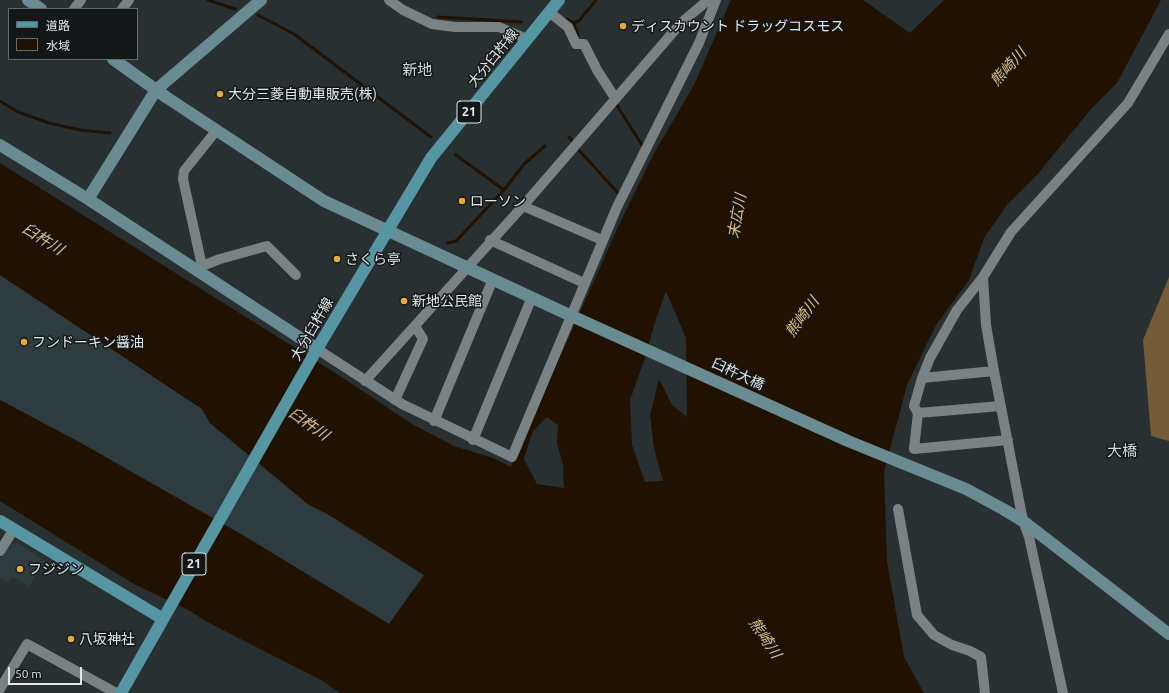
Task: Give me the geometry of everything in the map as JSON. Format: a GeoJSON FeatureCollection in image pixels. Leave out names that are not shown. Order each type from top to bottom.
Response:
{"type":"FeatureCollection","features":[{"type":"Feature","properties":{"kind":"main road","name":"大分臼杵線"},"geometry":{"type":"LineString","coordinates":[[121,693],[252,462],[431,158],[559,0]]}},
{"type":"Feature","properties":{"kind":"main road"},"geometry":{"type":"LineString","coordinates":[[0,521],[165,614]]}},
{"type":"Feature","properties":{"kind":"street"},"geometry":{"type":"LineString","coordinates":[[28,0],[40,8]]}},
{"type":"Feature","properties":{"kind":"street"},"geometry":{"type":"LineString","coordinates":[[75,8],[81,0]]}},
{"type":"Feature","properties":{"kind":"street"},"geometry":{"type":"LineString","coordinates":[[123,8],[129,0]]}},
{"type":"Feature","properties":{"kind":"street"},"geometry":{"type":"LineString","coordinates":[[88,199],[156,90],[261,0]]}},
{"type":"Feature","properties":{"kind":"street"},"geometry":{"type":"LineString","coordinates":[[389,0],[402,10],[432,24],[455,27],[499,27],[527,39]]}},
{"type":"Feature","properties":{"kind":"street"},"geometry":{"type":"LineString","coordinates":[[365,382],[468,267],[490,240],[523,206],[681,23],[708,0]]}},
{"type":"Feature","properties":{"kind":"street"},"geometry":{"type":"LineString","coordinates":[[0,145],[200,269],[316,352],[365,382],[434,421],[512,457],[602,240],[699,43],[716,0]]}},
{"type":"Feature","properties":{"kind":"street"},"geometry":{"type":"LineString","coordinates":[[549,12],[568,27],[576,44],[584,44],[597,70],[615,98]]}},
{"type":"Feature","properties":{"kind":"street"},"geometry":{"type":"LineString","coordinates":[[1008,440],[914,449],[918,413],[914,406],[922,378],[930,358],[957,310],[984,277],[1011,232],[1128,103],[1169,34]]}},
{"type":"Feature","properties":{"kind":"street","name":"臼杵大橋"},"geometry":{"type":"LineString","coordinates":[[114,60],[216,131],[324,201],[565,313],[899,462],[966,489],[1023,521],[1169,634]]}},
{"type":"Feature","properties":{"kind":"street"},"geometry":{"type":"LineString","coordinates":[[200,269],[183,179],[184,171],[216,131]]}},
{"type":"Feature","properties":{"kind":"street"},"geometry":{"type":"LineString","coordinates":[[523,206],[602,240]]}},
{"type":"Feature","properties":{"kind":"street"},"geometry":{"type":"LineString","coordinates":[[490,240],[584,283]]}},
{"type":"Feature","properties":{"kind":"street"},"geometry":{"type":"LineString","coordinates":[[200,269],[220,259],[268,246],[296,275]]}},
{"type":"Feature","properties":{"kind":"street"},"geometry":{"type":"LineString","coordinates":[[984,277],[986,325],[994,371],[1023,521],[1029,537],[1063,693]]}},
{"type":"Feature","properties":{"kind":"street"},"geometry":{"type":"LineString","coordinates":[[434,421],[493,279]]}},
{"type":"Feature","properties":{"kind":"street"},"geometry":{"type":"LineString","coordinates":[[473,440],[532,297]]}},
{"type":"Feature","properties":{"kind":"street"},"geometry":{"type":"LineString","coordinates":[[396,400],[423,339],[415,326]]}},
{"type":"Feature","properties":{"kind":"street"},"geometry":{"type":"LineString","coordinates":[[922,378],[994,371]]}},
{"type":"Feature","properties":{"kind":"street"},"geometry":{"type":"LineString","coordinates":[[918,413],[1001,406]]}},
{"type":"Feature","properties":{"kind":"street"},"geometry":{"type":"LineString","coordinates":[[898,509],[917,614],[934,635],[952,645],[970,650],[981,657],[985,693]]}},
{"type":"Feature","properties":{"kind":"street"},"geometry":{"type":"LineString","coordinates":[[0,552],[14,529]]}},
{"type":"Feature","properties":{"kind":"street"},"geometry":{"type":"LineString","coordinates":[[0,689],[27,644],[116,693]]}},
{"type":"Feature","properties":{"kind":"shaded area","name":"フンドーキン醤油"},"geometry":{"type":"Polygon","coordinates":[[[0,275],[202,409],[210,423],[309,505],[329,515],[424,575],[389,624],[246,537],[81,443],[0,400],[0,275]]]}},
{"type":"Feature","properties":{"kind":"shaded area"},"geometry":{"type":"Polygon","coordinates":[[[1169,277],[1169,441],[1151,436],[1143,340],[1169,277]]]}},
{"type":"Feature","properties":{"kind":"shaded area","name":"フジジン"},"geometry":{"type":"Polygon","coordinates":[[[18,543],[45,561],[29,586],[13,577],[8,583],[0,578],[0,558],[10,544],[18,543]]]}},
{"type":"Feature","properties":{"kind":"water"},"geometry":{"type":"Polygon","coordinates":[[[731,0],[863,0],[910,33],[944,0],[1161,0],[1117,83],[1092,108],[1036,176],[1007,205],[984,238],[969,280],[936,325],[907,385],[884,472],[887,562],[904,657],[924,693],[340,693],[321,680],[209,623],[190,611],[134,584],[0,501],[0,400],[81,443],[246,537],[389,624],[424,575],[329,515],[309,505],[210,423],[202,409],[0,275],[0,163],[340,376],[412,424],[454,446],[493,458],[511,467],[618,227],[653,155],[694,85],[731,0]],[[666,291],[630,400],[632,445],[645,482],[663,481],[654,448],[650,415],[659,379],[672,405],[687,417],[686,338],[666,291]],[[547,417],[533,431],[524,459],[537,484],[564,488],[563,465],[557,443],[558,425],[547,417]]]}},
{"type":"Feature","properties":{"kind":"waterway"},"geometry":{"type":"LineString","coordinates":[[208,0],[235,9]]}},
{"type":"Feature","properties":{"kind":"waterway"},"geometry":{"type":"LineString","coordinates":[[574,23],[579,21],[596,0]]}},
{"type":"Feature","properties":{"kind":"waterway"},"geometry":{"type":"LineString","coordinates":[[258,15],[294,34],[431,137]]}},
{"type":"Feature","properties":{"kind":"waterway"},"geometry":{"type":"LineString","coordinates":[[438,17],[521,22]]}},
{"type":"Feature","properties":{"kind":"waterway"},"geometry":{"type":"LineString","coordinates":[[567,19],[574,23],[578,37]]}},
{"type":"Feature","properties":{"kind":"waterway"},"geometry":{"type":"LineString","coordinates":[[0,101],[18,112],[49,123],[80,130],[110,133]]}},
{"type":"Feature","properties":{"kind":"waterway"},"geometry":{"type":"LineString","coordinates":[[616,104],[642,145]]}},
{"type":"Feature","properties":{"kind":"waterway"},"geometry":{"type":"LineString","coordinates":[[569,137],[573,142]]}},
{"type":"Feature","properties":{"kind":"waterway"},"geometry":{"type":"LineString","coordinates":[[448,243],[456,241],[504,190],[524,164],[545,146]]}},
{"type":"Feature","properties":{"kind":"waterway"},"geometry":{"type":"LineString","coordinates":[[577,148],[618,193]]}},
{"type":"Feature","properties":{"kind":"waterway"},"geometry":{"type":"LineString","coordinates":[[456,155],[504,190]]}},
{"type":"Feature","properties":{"kind":"place","name":"ディスカウント ドラッグコスモス"},"geometry":{"type":"Point","coordinates":[623,26]}},
{"type":"Feature","properties":{"kind":"place","name":"大分三菱自動車販売(株)"},"geometry":{"type":"Point","coordinates":[220,94]}},
{"type":"Feature","properties":{"kind":"place","name":"ローソン"},"geometry":{"type":"Point","coordinates":[462,201]}},
{"type":"Feature","properties":{"kind":"place","name":"さくら亭"},"geometry":{"type":"Point","coordinates":[337,259]}},
{"type":"Feature","properties":{"kind":"place","name":"新地公民館"},"geometry":{"type":"Point","coordinates":[404,301]}},
{"type":"Feature","properties":{"kind":"place","name":"フンドーキン醤油"},"geometry":{"type":"Point","coordinates":[24,342]}},
{"type":"Feature","properties":{"kind":"place","name":"フジジン"},"geometry":{"type":"Point","coordinates":[20,569]}},
{"type":"Feature","properties":{"kind":"place","name":"八坂神社"},"geometry":{"type":"Point","coordinates":[71,639]}},
{"type":"Feature","properties":{"kind":"district","name":"新地"},"geometry":{"type":"Point","coordinates":[417,70]}},
{"type":"Feature","properties":{"kind":"district","name":"大橋"},"geometry":{"type":"Point","coordinates":[1122,451]}},
{"type":"Feature","properties":{"kind":"water label","name":"熊崎川"},"geometry":{"type":"Point","coordinates":[1008,67]}},
{"type":"Feature","properties":{"kind":"water label","name":"末広川"},"geometry":{"type":"Point","coordinates":[737,216]}},
{"type":"Feature","properties":{"kind":"water label","name":"臼杵川"},"geometry":{"type":"Point","coordinates":[43,239]}},
{"type":"Feature","properties":{"kind":"water label","name":"熊崎川"},"geometry":{"type":"Point","coordinates":[802,317]}},
{"type":"Feature","properties":{"kind":"water label","name":"臼杵川"},"geometry":{"type":"Point","coordinates":[309,424]}},
{"type":"Feature","properties":{"kind":"water label","name":"熊崎川"},"geometry":{"type":"Point","coordinates":[765,638]}}]}
